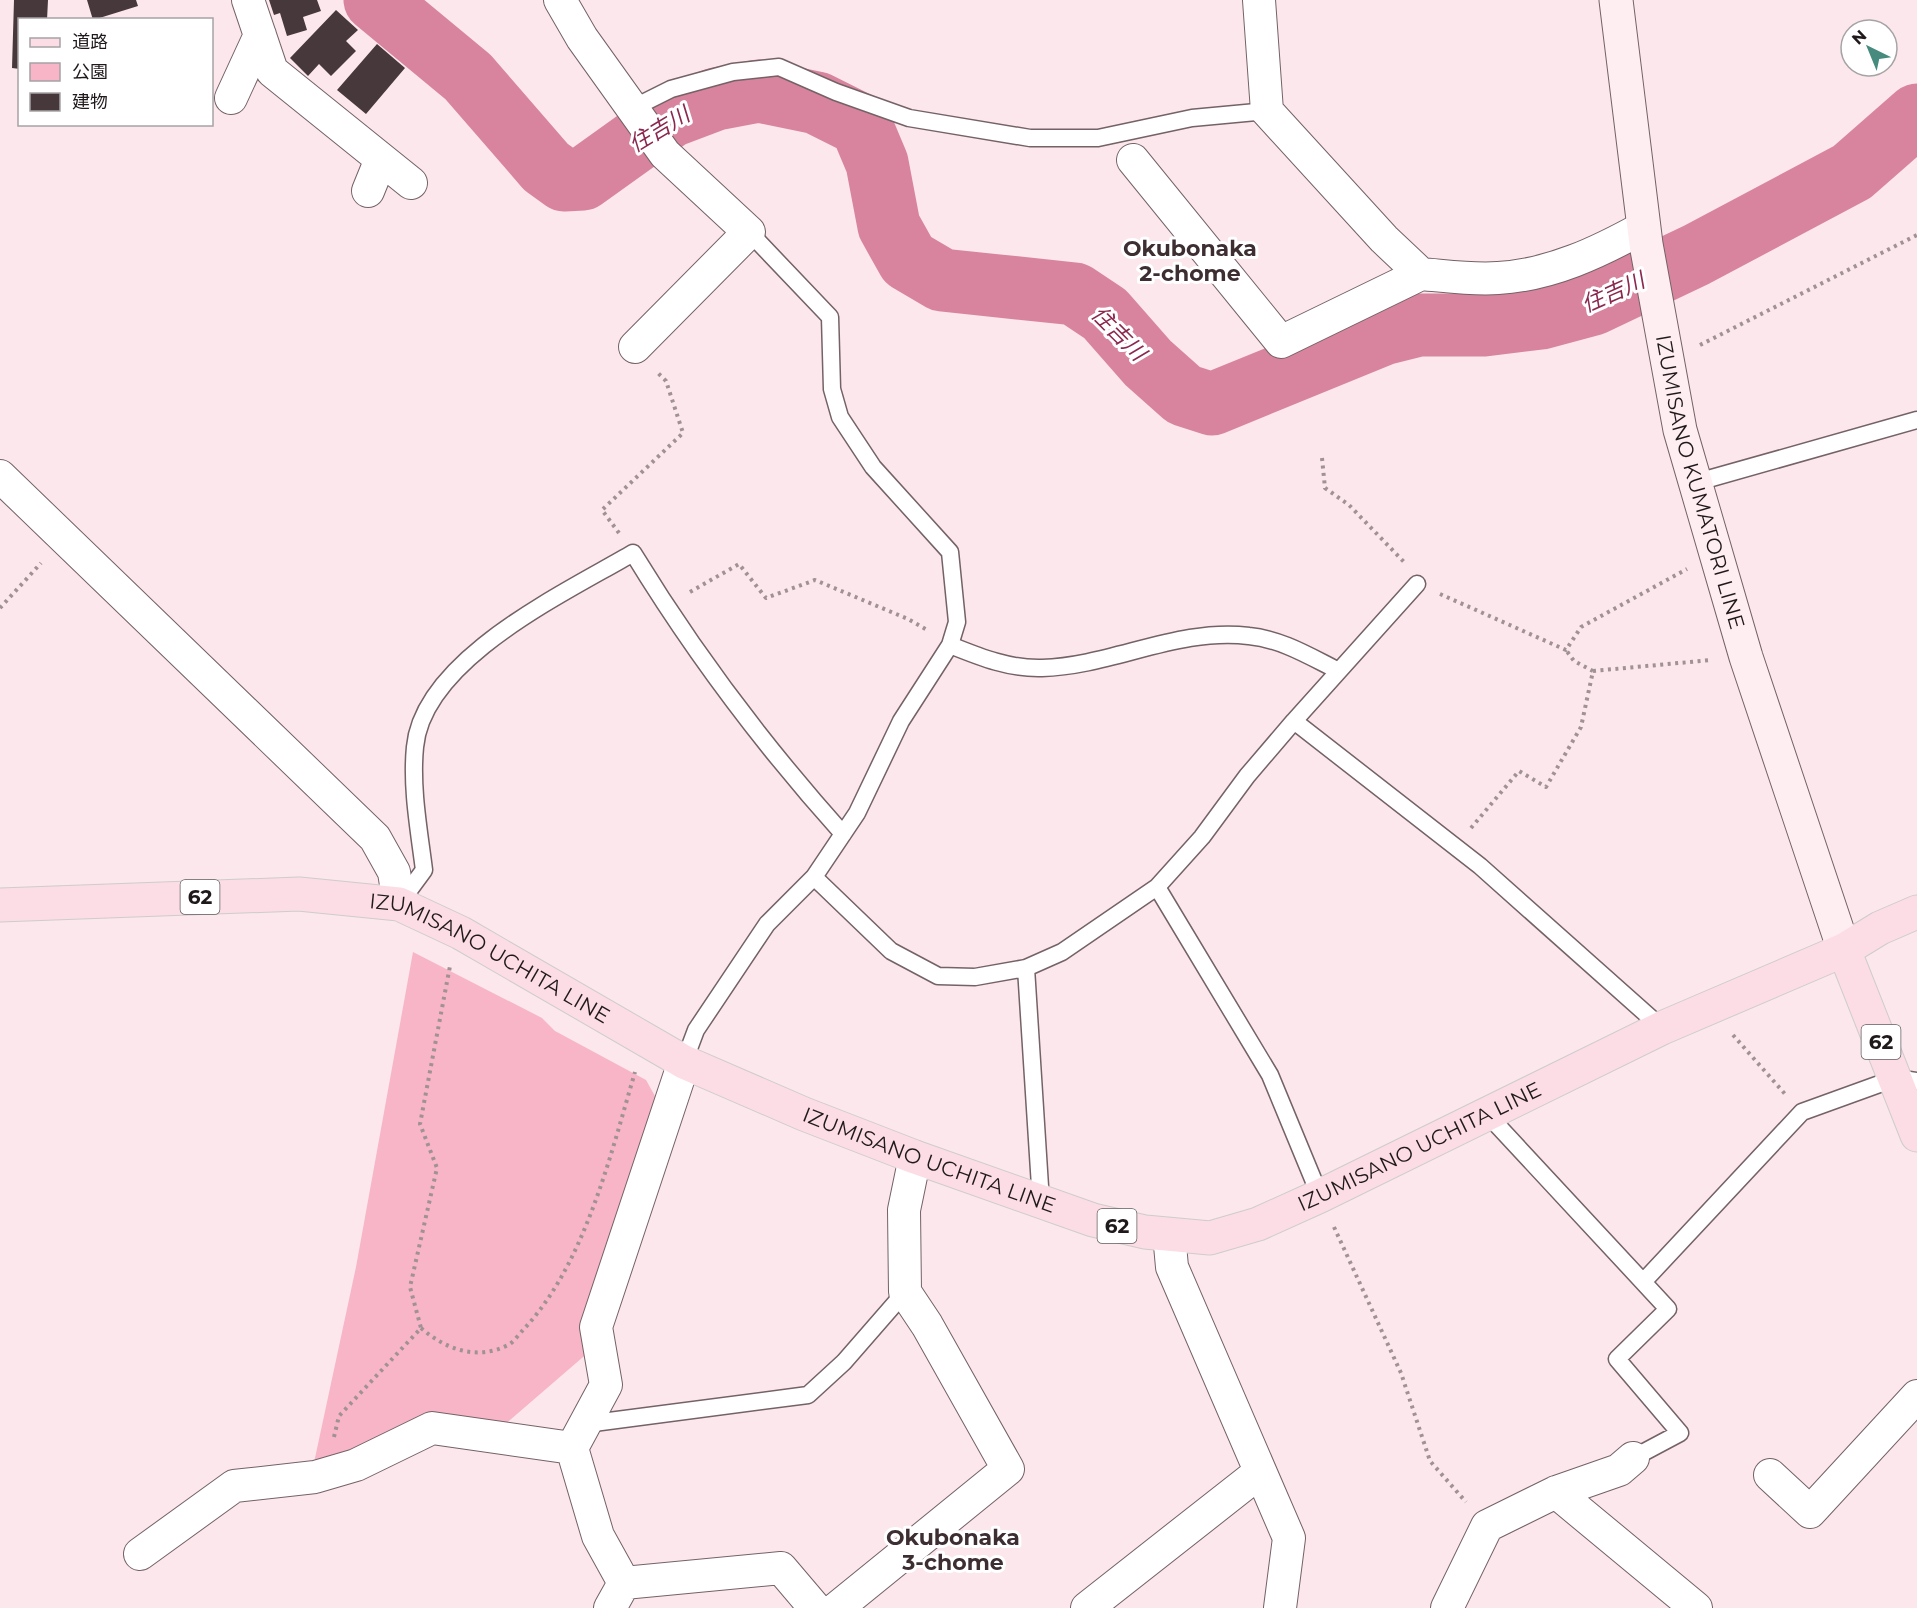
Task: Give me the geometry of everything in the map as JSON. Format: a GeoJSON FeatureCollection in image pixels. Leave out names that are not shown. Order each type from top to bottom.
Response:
{"type":"FeatureCollection","features":[{"type":"Feature","properties":{"kind":"main road","name":"IZUMISANO KUMATORI LINE"},"geometry":{"type":"LineString","coordinates":[[1616,0],[1645,235],[1680,430],[1714,555],[1746,657],[1844,950]]}},
{"type":"Feature","properties":{"kind":"main road","name":"IZUMISANO UCHITA LINE"},"geometry":{"type":"LineString","coordinates":[[0,905],[299,894],[399,904],[460,933],[684,1062],[915,1157],[1093,1220],[1145,1232],[1210,1238],[1258,1224],[1320,1196],[1712,1004],[1844,950],[1880,928],[1917,912]]}},
{"type":"Feature","properties":{"kind":"main road","name":"62"},"geometry":{"type":"LineString","coordinates":[[1844,950],[1906,1079],[1917,1135]]}},
{"type":"Feature","properties":{"kind":"street"},"geometry":{"type":"LineString","coordinates":[[248,0],[272,71],[411,183]]}},
{"type":"Feature","properties":{"kind":"street"},"geometry":{"type":"LineString","coordinates":[[560,0],[582,38],[665,154],[749,232],[635,347]]}},
{"type":"Feature","properties":{"kind":"street"},"geometry":{"type":"LineString","coordinates":[[1259,0],[1267,111],[1384,239],[1420,274]]}},
{"type":"Feature","properties":{"kind":"street"},"geometry":{"type":"LineString","coordinates":[[231,98],[260,35]]}},
{"type":"Feature","properties":{"kind":"street"},"geometry":{"type":"LineString","coordinates":[[368,191],[381,159]]}},
{"type":"Feature","properties":{"kind":"street"},"geometry":{"type":"LineString","coordinates":[[1133,160],[1281,342],[1420,274],[1498,279],[1543,271],[1645,235]]}},
{"type":"Feature","properties":{"kind":"street"},"geometry":{"type":"LineString","coordinates":[[0,476],[375,838],[394,872],[399,904]]}},
{"type":"Feature","properties":{"kind":"street"},"geometry":{"type":"LineString","coordinates":[[684,1062],[597,1327],[606,1385],[579,1436],[598,1536],[617,1595],[781,1568],[815,1608]]}},
{"type":"Feature","properties":{"kind":"street"},"geometry":{"type":"LineString","coordinates":[[837,1608],[1008,1469],[927,1325],[904,1292],[904,1210],[915,1157]]}},
{"type":"Feature","properties":{"kind":"street"},"geometry":{"type":"LineString","coordinates":[[1169,1234],[1172,1268],[1289,1539],[1280,1608]]}},
{"type":"Feature","properties":{"kind":"street"},"geometry":{"type":"LineString","coordinates":[[1770,1474],[1810,1512],[1917,1396]]}},
{"type":"Feature","properties":{"kind":"street"},"geometry":{"type":"LineString","coordinates":[[140,1554],[234,1486],[315,1477],[356,1465],[432,1428],[579,1436]]}},
{"type":"Feature","properties":{"kind":"street"},"geometry":{"type":"LineString","coordinates":[[1452,1606],[1487,1526],[1556,1492],[1619,1470],[1633,1458]]}},
{"type":"Feature","properties":{"kind":"street"},"geometry":{"type":"LineString","coordinates":[[1087,1608],[1260,1472]]}},
{"type":"Feature","properties":{"kind":"street"},"geometry":{"type":"LineString","coordinates":[[1556,1492],[1696,1608]]}},
{"type":"Feature","properties":{"kind":"lane"},"geometry":{"type":"LineString","coordinates":[[633,111],[671,89],[733,72],[779,68],[836,92],[909,118],[1030,138],[1098,138],[1192,118],[1267,111]]}},
{"type":"Feature","properties":{"kind":"lane"},"geometry":{"type":"LineString","coordinates":[[684,1062],[696,1030],[767,924],[814,877],[857,813],[901,721],[950,645],[957,622],[950,552],[873,467],[840,417],[832,389],[830,317],[749,232]]}},
{"type":"Feature","properties":{"kind":"lane"},"geometry":{"type":"LineString","coordinates":[[1694,483],[1917,420]]}},
{"type":"Feature","properties":{"kind":"lane"},"geometry":{"type":"LineString","coordinates":[[399,904],[424,870],[415,790],[415,745],[429,703],[460,665],[513,623],[633,553],[666,606],[788,773],[843,834]]}},
{"type":"Feature","properties":{"kind":"lane"},"geometry":{"type":"LineString","coordinates":[[814,877],[891,951],[938,976],[975,977],[1026,968],[1062,952],[1157,887],[1202,837],[1247,776],[1294,721],[1418,584]]}},
{"type":"Feature","properties":{"kind":"lane"},"geometry":{"type":"LineString","coordinates":[[950,645],[998,664],[1041,668],[1090,662],[1207,635],[1249,636],[1281,643],[1338,670]]}},
{"type":"Feature","properties":{"kind":"lane"},"geometry":{"type":"LineString","coordinates":[[1294,721],[1455,846],[1564,939],[1662,1028]]}},
{"type":"Feature","properties":{"kind":"lane"},"geometry":{"type":"LineString","coordinates":[[1157,887],[1270,1075],[1320,1196]]}},
{"type":"Feature","properties":{"kind":"lane"},"geometry":{"type":"LineString","coordinates":[[1026,968],[1041,1202]]}},
{"type":"Feature","properties":{"kind":"lane"},"geometry":{"type":"LineString","coordinates":[[1643,1282],[1802,1112],[1906,1079]]}},
{"type":"Feature","properties":{"kind":"lane"},"geometry":{"type":"LineString","coordinates":[[1486,1113],[1668,1309],[1617,1359],[1680,1433],[1633,1458]]}},
{"type":"Feature","properties":{"kind":"lane"},"geometry":{"type":"LineString","coordinates":[[579,1436],[808,1395],[844,1362],[904,1292]]}},
{"type":"Feature","properties":{"kind":"path"},"geometry":{"type":"LineString","coordinates":[[1668,363],[1917,235]]}},
{"type":"Feature","properties":{"kind":"path"},"geometry":{"type":"LineString","coordinates":[[633,553],[602,510],[684,433],[666,381],[635,347]]}},
{"type":"Feature","properties":{"kind":"path"},"geometry":{"type":"LineString","coordinates":[[1322,458],[1325,489],[1357,513],[1412,570],[1418,584],[1566,650],[1574,661],[1593,671],[1746,657]]}},
{"type":"Feature","properties":{"kind":"path"},"geometry":{"type":"LineString","coordinates":[[0,608],[64,538]]}},
{"type":"Feature","properties":{"kind":"path"},"geometry":{"type":"LineString","coordinates":[[1566,650],[1581,627],[1714,555]]}},
{"type":"Feature","properties":{"kind":"path"},"geometry":{"type":"LineString","coordinates":[[666,606],[739,564],[766,598],[815,580],[908,619],[950,645]]}},
{"type":"Feature","properties":{"kind":"path"},"geometry":{"type":"LineString","coordinates":[[1455,846],[1519,771],[1546,788],[1581,727],[1593,671]]}},
{"type":"Feature","properties":{"kind":"path"},"geometry":{"type":"LineString","coordinates":[[450,964],[420,1124],[437,1168],[410,1287],[421,1328],[437,1342],[475,1354],[509,1345],[542,1309],[582,1236],[614,1147],[636,1067]]}},
{"type":"Feature","properties":{"kind":"path"},"geometry":{"type":"LineString","coordinates":[[1712,1004],[1742,1048],[1802,1112]]}},
{"type":"Feature","properties":{"kind":"path"},"geometry":{"type":"LineString","coordinates":[[1320,1196],[1401,1373],[1430,1461],[1487,1526]]}},
{"type":"Feature","properties":{"kind":"path"},"geometry":{"type":"LineString","coordinates":[[327,1473],[339,1416],[421,1328]]}},
{"type":"Feature","properties":{"kind":"green space"},"geometry":{"type":"Polygon","coordinates":[[[413,952],[542,1018],[555,1031],[646,1080],[661,1107],[590,1351],[495,1433],[426,1425],[312,1472],[356,1267],[413,952]]]}},
{"type":"Feature","properties":{"kind":"building"},"geometry":{"type":"Polygon","coordinates":[[[14,0],[48,0],[47,18],[18,18],[18,69],[12,68],[14,0]]]}},
{"type":"Feature","properties":{"kind":"building"},"geometry":{"type":"Polygon","coordinates":[[[87,0],[136,0],[138,6],[92,18],[87,0]]]}},
{"type":"Feature","properties":{"kind":"building"},"geometry":{"type":"Polygon","coordinates":[[[269,0],[317,0],[321,11],[303,17],[307,30],[287,36],[280,13],[274,15],[269,0]]]}},
{"type":"Feature","properties":{"kind":"building"},"geometry":{"type":"Polygon","coordinates":[[[336,10],[358,30],[346,41],[356,51],[331,76],[319,64],[308,76],[290,58],[336,10]]]}},
{"type":"Feature","properties":{"kind":"building"},"geometry":{"type":"Polygon","coordinates":[[[377,44],[405,68],[366,114],[337,90],[377,44]]]}},
{"type":"Feature","properties":{"kind":"waterway","name":"住吉川"},"geometry":{"type":"LineString","coordinates":[[375,0],[468,77],[546,167],[564,180],[583,179],[671,116],[716,99],[759,91],[817,103],[861,125],[877,163],[889,226],[908,260],[942,280],[1075,294],[1105,314],[1148,363],[1184,395],[1212,404],[1383,334],[1419,325],[1484,325],[1541,318],[1593,304],[1696,255],[1852,172],[1917,115]]}},
{"type":"Feature","properties":{"kind":"district","name":"Okubonaka 2-chome"},"geometry":{"type":"Point","coordinates":[1190,260]}},
{"type":"Feature","properties":{"kind":"district","name":"Okubonaka 3-chome"},"geometry":{"type":"Point","coordinates":[953,1550]}}]}
